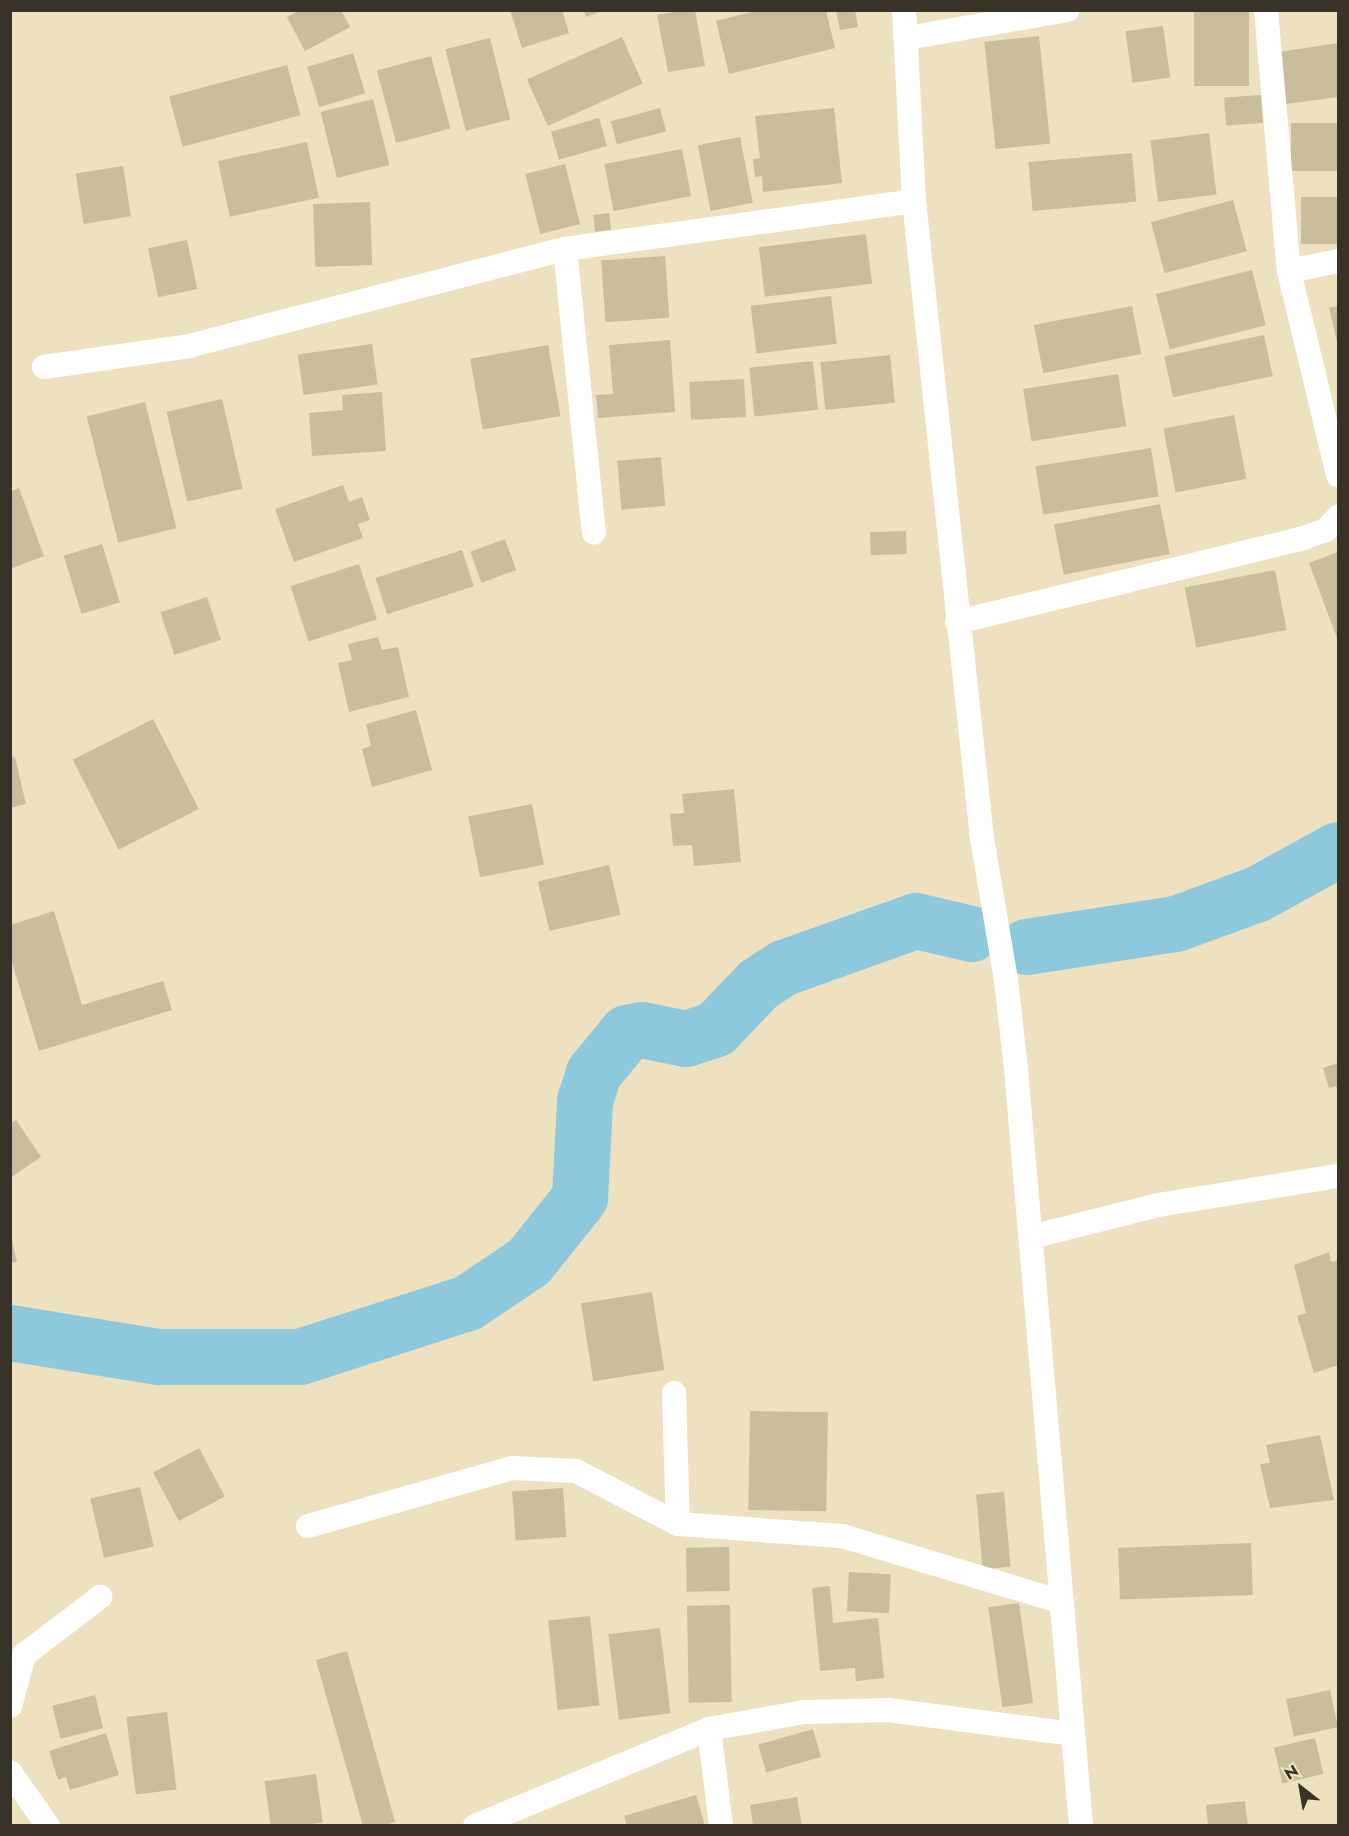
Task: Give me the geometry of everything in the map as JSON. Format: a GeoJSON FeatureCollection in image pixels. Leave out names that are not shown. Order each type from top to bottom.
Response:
{"type":"FeatureCollection","features":[{"type":"Feature","properties":{"kind":"street"},"geometry":{"type":"LineString","coordinates":[[904,10],[914,201],[957,622],[982,838],[1006,980],[1032,1237],[1081,1826]]}},
{"type":"Feature","properties":{"kind":"street"},"geometry":{"type":"LineString","coordinates":[[907,38],[1068,10]]}},
{"type":"Feature","properties":{"kind":"street"},"geometry":{"type":"LineString","coordinates":[[1266,10],[1289,271],[1338,475]]}},
{"type":"Feature","properties":{"kind":"street"},"geometry":{"type":"LineString","coordinates":[[44,367],[189,346],[565,249],[914,201]]}},
{"type":"Feature","properties":{"kind":"street"},"geometry":{"type":"LineString","coordinates":[[565,249],[594,533]]}},
{"type":"Feature","properties":{"kind":"street"},"geometry":{"type":"LineString","coordinates":[[1289,271],[1338,261]]}},
{"type":"Feature","properties":{"kind":"street"},"geometry":{"type":"LineString","coordinates":[[957,622],[1301,539],[1326,530],[1338,517]]}},
{"type":"Feature","properties":{"kind":"street"},"geometry":{"type":"LineString","coordinates":[[1032,1237],[1158,1205],[1338,1176]]}},
{"type":"Feature","properties":{"kind":"street"},"geometry":{"type":"LineString","coordinates":[[674,1394],[678,1524]]}},
{"type":"Feature","properties":{"kind":"street"},"geometry":{"type":"LineString","coordinates":[[308,1526],[512,1468],[576,1471],[678,1524],[842,1536],[1062,1602]]}},
{"type":"Feature","properties":{"kind":"street"},"geometry":{"type":"LineString","coordinates":[[10,1706],[24,1655],[100,1597]]}},
{"type":"Feature","properties":{"kind":"street"},"geometry":{"type":"LineString","coordinates":[[475,1826],[710,1730],[804,1712],[888,1710],[1072,1734]]}},
{"type":"Feature","properties":{"kind":"street"},"geometry":{"type":"LineString","coordinates":[[710,1730],[721,1826]]}},
{"type":"Feature","properties":{"kind":"street"},"geometry":{"type":"LineString","coordinates":[[10,1772],[48,1826]]}},
{"type":"Feature","properties":{"kind":"building"},"geometry":{"type":"Polygon","coordinates":[[[300,10],[341,10],[350,27],[305,51],[287,17],[300,10]]]}},
{"type":"Feature","properties":{"kind":"building"},"geometry":{"type":"Polygon","coordinates":[[[510,10],[562,10],[569,33],[522,48],[510,10]]]}},
{"type":"Feature","properties":{"kind":"building"},"geometry":{"type":"Polygon","coordinates":[[[583,10],[602,10],[602,11],[586,17],[583,10]]]}},
{"type":"Feature","properties":{"kind":"building"},"geometry":{"type":"Polygon","coordinates":[[[695,10],[705,66],[668,72],[657,15],[695,10]]]}},
{"type":"Feature","properties":{"kind":"building"},"geometry":{"type":"Polygon","coordinates":[[[759,10],[826,10],[835,48],[729,74],[716,21],[759,10]]]}},
{"type":"Feature","properties":{"kind":"building"},"geometry":{"type":"Polygon","coordinates":[[[836,10],[855,10],[858,27],[840,30],[836,10]]]}},
{"type":"Feature","properties":{"kind":"building"},"geometry":{"type":"Polygon","coordinates":[[[1194,10],[1249,10],[1249,86],[1194,86],[1194,10]]]}},
{"type":"Feature","properties":{"kind":"building"},"geometry":{"type":"Polygon","coordinates":[[[1163,26],[1170,77],[1133,83],[1125,31],[1163,26]]]}},
{"type":"Feature","properties":{"kind":"building"},"geometry":{"type":"Polygon","coordinates":[[[1039,36],[1050,143],[996,149],[984,42],[1039,36]]]}},
{"type":"Feature","properties":{"kind":"building"},"geometry":{"type":"Polygon","coordinates":[[[622,37],[643,84],[548,126],[527,79],[622,37]]]}},
{"type":"Feature","properties":{"kind":"building"},"geometry":{"type":"Polygon","coordinates":[[[490,38],[510,120],[466,131],[445,49],[490,38]]]}},
{"type":"Feature","properties":{"kind":"building"},"geometry":{"type":"Polygon","coordinates":[[[1338,43],[1338,97],[1286,104],[1279,52],[1338,43]]]}},
{"type":"Feature","properties":{"kind":"building"},"geometry":{"type":"Polygon","coordinates":[[[353,53],[365,93],[319,107],[307,67],[353,53]]]}},
{"type":"Feature","properties":{"kind":"building"},"geometry":{"type":"Polygon","coordinates":[[[431,56],[450,128],[396,143],[377,70],[431,56]]]}},
{"type":"Feature","properties":{"kind":"building"},"geometry":{"type":"Polygon","coordinates":[[[287,65],[300,115],[183,147],[169,97],[287,65]]]}},
{"type":"Feature","properties":{"kind":"building"},"geometry":{"type":"Polygon","coordinates":[[[1261,95],[1263,123],[1226,126],[1224,98],[1261,95]]]}},
{"type":"Feature","properties":{"kind":"building"},"geometry":{"type":"Polygon","coordinates":[[[373,99],[389,165],[337,178],[321,112],[373,99]]]}},
{"type":"Feature","properties":{"kind":"building"},"geometry":{"type":"Polygon","coordinates":[[[660,108],[666,131],[617,144],[611,121],[660,108]]]}},
{"type":"Feature","properties":{"kind":"building"},"geometry":{"type":"Polygon","coordinates":[[[834,108],[842,183],[763,192],[762,176],[755,177],[753,159],[760,158],[755,116],[834,108]]]}},
{"type":"Feature","properties":{"kind":"building"},"geometry":{"type":"Polygon","coordinates":[[[599,118],[607,146],[559,160],[551,132],[599,118]]]}},
{"type":"Feature","properties":{"kind":"building"},"geometry":{"type":"Polygon","coordinates":[[[1291,123],[1338,123],[1338,171],[1291,171],[1291,123]]]}},
{"type":"Feature","properties":{"kind":"building"},"geometry":{"type":"Polygon","coordinates":[[[1209,133],[1217,195],[1158,202],[1150,140],[1209,133]]]}},
{"type":"Feature","properties":{"kind":"building"},"geometry":{"type":"Polygon","coordinates":[[[740,137],[753,203],[711,211],[698,145],[740,137]]]}},
{"type":"Feature","properties":{"kind":"building"},"geometry":{"type":"Polygon","coordinates":[[[307,142],[319,198],[230,217],[218,161],[307,142]]]}},
{"type":"Feature","properties":{"kind":"building"},"geometry":{"type":"Polygon","coordinates":[[[682,149],[691,196],[614,211],[604,164],[682,149]]]}},
{"type":"Feature","properties":{"kind":"building"},"geometry":{"type":"Polygon","coordinates":[[[1132,153],[1136,202],[1033,211],[1028,162],[1132,153]]]}},
{"type":"Feature","properties":{"kind":"building"},"geometry":{"type":"Polygon","coordinates":[[[565,164],[580,224],[540,234],[525,174],[565,164]]]}},
{"type":"Feature","properties":{"kind":"building"},"geometry":{"type":"Polygon","coordinates":[[[123,166],[131,216],[84,224],[76,174],[123,166]]]}},
{"type":"Feature","properties":{"kind":"building"},"geometry":{"type":"Polygon","coordinates":[[[1301,197],[1338,197],[1338,244],[1301,244],[1301,197]]]}},
{"type":"Feature","properties":{"kind":"building"},"geometry":{"type":"Polygon","coordinates":[[[1233,200],[1247,251],[1165,273],[1151,222],[1233,200]]]}},
{"type":"Feature","properties":{"kind":"building"},"geometry":{"type":"Polygon","coordinates":[[[370,202],[372,265],[315,267],[313,204],[370,202]]]}},
{"type":"Feature","properties":{"kind":"building"},"geometry":{"type":"Polygon","coordinates":[[[609,213],[611,230],[595,232],[593,215],[609,213]]]}},
{"type":"Feature","properties":{"kind":"building"},"geometry":{"type":"Polygon","coordinates":[[[866,234],[872,284],[765,297],[759,247],[866,234]]]}},
{"type":"Feature","properties":{"kind":"building"},"geometry":{"type":"Polygon","coordinates":[[[187,240],[197,289],[158,297],[148,248],[187,240]]]}},
{"type":"Feature","properties":{"kind":"building"},"geometry":{"type":"Polygon","coordinates":[[[665,256],[669,318],[605,322],[601,260],[665,256]]]}},
{"type":"Feature","properties":{"kind":"building"},"geometry":{"type":"Polygon","coordinates":[[[1252,270],[1266,325],[1170,349],[1156,294],[1252,270]]]}},
{"type":"Feature","properties":{"kind":"building"},"geometry":{"type":"Polygon","coordinates":[[[831,296],[837,344],[756,354],[751,306],[831,296]]]}},
{"type":"Feature","properties":{"kind":"building"},"geometry":{"type":"Polygon","coordinates":[[[1132,306],[1141,354],[1043,373],[1034,325],[1132,306]]]}},
{"type":"Feature","properties":{"kind":"building"},"geometry":{"type":"Polygon","coordinates":[[[1338,306],[1338,346],[1329,308],[1338,306]]]}},
{"type":"Feature","properties":{"kind":"building"},"geometry":{"type":"Polygon","coordinates":[[[1264,335],[1273,376],[1173,397],[1164,356],[1264,335]]]}},
{"type":"Feature","properties":{"kind":"building"},"geometry":{"type":"Polygon","coordinates":[[[670,340],[675,412],[598,418],[596,395],[613,394],[609,345],[670,340]]]}},
{"type":"Feature","properties":{"kind":"building"},"geometry":{"type":"Polygon","coordinates":[[[372,344],[378,385],[303,395],[298,354],[372,344]]]}},
{"type":"Feature","properties":{"kind":"building"},"geometry":{"type":"Polygon","coordinates":[[[548,345],[561,416],[483,430],[470,359],[548,345]]]}},
{"type":"Feature","properties":{"kind":"building"},"geometry":{"type":"Polygon","coordinates":[[[890,355],[895,403],[825,410],[820,362],[890,355]]]}},
{"type":"Feature","properties":{"kind":"building"},"geometry":{"type":"Polygon","coordinates":[[[813,361],[818,410],[754,416],[749,368],[813,361]]]}},
{"type":"Feature","properties":{"kind":"building"},"geometry":{"type":"Polygon","coordinates":[[[1118,374],[1126,426],[1031,441],[1023,389],[1118,374]]]}},
{"type":"Feature","properties":{"kind":"building"},"geometry":{"type":"Polygon","coordinates":[[[744,379],[746,417],[691,420],[689,382],[744,379]]]}},
{"type":"Feature","properties":{"kind":"building"},"geometry":{"type":"Polygon","coordinates":[[[382,392],[386,451],[312,456],[309,413],[343,410],[342,395],[382,392]]]}},
{"type":"Feature","properties":{"kind":"building"},"geometry":{"type":"Polygon","coordinates":[[[222,399],[243,489],[187,501],[166,412],[222,399]]]}},
{"type":"Feature","properties":{"kind":"building"},"geometry":{"type":"Polygon","coordinates":[[[145,402],[176,528],[118,543],[87,417],[145,402]]]}},
{"type":"Feature","properties":{"kind":"building"},"geometry":{"type":"Polygon","coordinates":[[[1234,415],[1246,479],[1176,493],[1163,429],[1234,415]]]}},
{"type":"Feature","properties":{"kind":"building"},"geometry":{"type":"Polygon","coordinates":[[[1151,448],[1159,496],[1043,515],[1035,466],[1151,448]]]}},
{"type":"Feature","properties":{"kind":"building"},"geometry":{"type":"Polygon","coordinates":[[[661,457],[665,506],[621,510],[617,461],[661,457]]]}},
{"type":"Feature","properties":{"kind":"building"},"geometry":{"type":"Polygon","coordinates":[[[343,485],[349,502],[362,497],[370,520],[358,524],[363,538],[294,562],[275,509],[343,485]]]}},
{"type":"Feature","properties":{"kind":"building"},"geometry":{"type":"Polygon","coordinates":[[[19,488],[44,556],[10,569],[10,492],[19,488]]]}},
{"type":"Feature","properties":{"kind":"building"},"geometry":{"type":"Polygon","coordinates":[[[1160,504],[1170,554],[1064,575],[1054,525],[1160,504]]]}},
{"type":"Feature","properties":{"kind":"building"},"geometry":{"type":"Polygon","coordinates":[[[906,531],[907,554],[871,555],[870,532],[906,531]]]}},
{"type":"Feature","properties":{"kind":"building"},"geometry":{"type":"Polygon","coordinates":[[[505,539],[516,570],[482,583],[470,552],[505,539]]]}},
{"type":"Feature","properties":{"kind":"building"},"geometry":{"type":"Polygon","coordinates":[[[102,544],[120,602],[82,614],[64,556],[102,544]]]}},
{"type":"Feature","properties":{"kind":"building"},"geometry":{"type":"Polygon","coordinates":[[[462,550],[474,586],[387,614],[375,578],[462,550]]]}},
{"type":"Feature","properties":{"kind":"building"},"geometry":{"type":"Polygon","coordinates":[[[1338,552],[1338,641],[1309,563],[1338,552]]]}},
{"type":"Feature","properties":{"kind":"building"},"geometry":{"type":"Polygon","coordinates":[[[359,564],[377,619],[308,641],[291,586],[359,564]]]}},
{"type":"Feature","properties":{"kind":"building"},"geometry":{"type":"Polygon","coordinates":[[[1275,570],[1287,630],[1196,647],[1185,588],[1275,570]]]}},
{"type":"Feature","properties":{"kind":"building"},"geometry":{"type":"Polygon","coordinates":[[[207,597],[221,640],[174,655],[160,612],[207,597]]]}},
{"type":"Feature","properties":{"kind":"building"},"geometry":{"type":"Polygon","coordinates":[[[378,637],[382,650],[398,647],[409,697],[349,712],[338,663],[352,660],[348,644],[378,637]]]}},
{"type":"Feature","properties":{"kind":"building"},"geometry":{"type":"Polygon","coordinates":[[[416,710],[432,770],[372,787],[362,749],[371,746],[366,724],[416,710]]]}},
{"type":"Feature","properties":{"kind":"building"},"geometry":{"type":"Polygon","coordinates":[[[153,719],[199,809],[119,850],[73,760],[153,719]]]}},
{"type":"Feature","properties":{"kind":"building"},"geometry":{"type":"Polygon","coordinates":[[[15,757],[26,804],[10,808],[10,758],[15,757]]]}},
{"type":"Feature","properties":{"kind":"building"},"geometry":{"type":"Polygon","coordinates":[[[734,789],[741,862],[694,866],[692,845],[673,846],[670,814],[684,813],[682,794],[734,789]]]}},
{"type":"Feature","properties":{"kind":"building"},"geometry":{"type":"Polygon","coordinates":[[[532,804],[544,865],[480,877],[468,816],[532,804]]]}},
{"type":"Feature","properties":{"kind":"building"},"geometry":{"type":"Polygon","coordinates":[[[609,865],[620,915],[549,931],[538,881],[609,865]]]}},
{"type":"Feature","properties":{"kind":"building"},"geometry":{"type":"Polygon","coordinates":[[[54,911],[82,1005],[163,981],[172,1010],[39,1051],[10,956],[10,925],[54,911]]]}},
{"type":"Feature","properties":{"kind":"building"},"geometry":{"type":"Polygon","coordinates":[[[1338,1063],[1338,1091],[1336,1086],[1329,1088],[1323,1068],[1338,1063]]]}},
{"type":"Feature","properties":{"kind":"building"},"geometry":{"type":"Polygon","coordinates":[[[16,1120],[41,1157],[10,1178],[10,1124],[16,1120]]]}},
{"type":"Feature","properties":{"kind":"building"},"geometry":{"type":"Polygon","coordinates":[[[10,1232],[17,1262],[10,1263],[10,1232]]]}},
{"type":"Feature","properties":{"kind":"building"},"geometry":{"type":"Polygon","coordinates":[[[1329,1252],[1331,1262],[1338,1260],[1338,1365],[1314,1373],[1297,1316],[1306,1313],[1294,1265],[1329,1252]]]}},
{"type":"Feature","properties":{"kind":"building"},"geometry":{"type":"Polygon","coordinates":[[[652,1292],[664,1370],[593,1381],[581,1303],[652,1292]]]}},
{"type":"Feature","properties":{"kind":"building"},"geometry":{"type":"Polygon","coordinates":[[[750,1411],[828,1412],[826,1511],[748,1510],[750,1411]]]}},
{"type":"Feature","properties":{"kind":"building"},"geometry":{"type":"Polygon","coordinates":[[[1320,1435],[1334,1500],[1270,1508],[1260,1464],[1270,1463],[1266,1445],[1320,1435]]]}},
{"type":"Feature","properties":{"kind":"building"},"geometry":{"type":"Polygon","coordinates":[[[199,1448],[225,1497],[179,1521],[153,1472],[199,1448]]]}},
{"type":"Feature","properties":{"kind":"building"},"geometry":{"type":"Polygon","coordinates":[[[140,1487],[154,1546],[104,1558],[90,1498],[140,1487]]]}},
{"type":"Feature","properties":{"kind":"building"},"geometry":{"type":"Polygon","coordinates":[[[563,1488],[566,1537],[516,1540],[512,1492],[563,1488]]]}},
{"type":"Feature","properties":{"kind":"building"},"geometry":{"type":"Polygon","coordinates":[[[1004,1492],[1011,1567],[983,1569],[976,1494],[1004,1492]]]}},
{"type":"Feature","properties":{"kind":"building"},"geometry":{"type":"Polygon","coordinates":[[[1251,1543],[1253,1595],[1120,1600],[1118,1548],[1251,1543]]]}},
{"type":"Feature","properties":{"kind":"building"},"geometry":{"type":"Polygon","coordinates":[[[729,1547],[730,1591],[687,1592],[686,1548],[729,1547]]]}},
{"type":"Feature","properties":{"kind":"building"},"geometry":{"type":"Polygon","coordinates":[[[849,1572],[891,1574],[889,1613],[847,1611],[849,1572]]]}},
{"type":"Feature","properties":{"kind":"building"},"geometry":{"type":"Polygon","coordinates":[[[830,1586],[833,1623],[878,1618],[884,1678],[856,1681],[855,1668],[820,1671],[812,1588],[830,1586]]]}},
{"type":"Feature","properties":{"kind":"building"},"geometry":{"type":"Polygon","coordinates":[[[1019,1603],[1033,1703],[1002,1707],[988,1607],[1019,1603]]]}},
{"type":"Feature","properties":{"kind":"building"},"geometry":{"type":"Polygon","coordinates":[[[730,1605],[732,1702],[689,1703],[687,1606],[730,1605]]]}},
{"type":"Feature","properties":{"kind":"building"},"geometry":{"type":"Polygon","coordinates":[[[590,1616],[599,1706],[558,1710],[548,1620],[590,1616]]]}},
{"type":"Feature","properties":{"kind":"building"},"geometry":{"type":"Polygon","coordinates":[[[660,1628],[670,1713],[619,1720],[608,1634],[660,1628]]]}},
{"type":"Feature","properties":{"kind":"building"},"geometry":{"type":"Polygon","coordinates":[[[347,1651],[395,1822],[382,1826],[363,1826],[316,1660],[347,1651]]]}},
{"type":"Feature","properties":{"kind":"building"},"geometry":{"type":"Polygon","coordinates":[[[1330,1690],[1338,1727],[1294,1737],[1286,1699],[1330,1690]]]}},
{"type":"Feature","properties":{"kind":"building"},"geometry":{"type":"Polygon","coordinates":[[[95,1695],[103,1728],[61,1739],[52,1706],[95,1695]]]}},
{"type":"Feature","properties":{"kind":"building"},"geometry":{"type":"Polygon","coordinates":[[[167,1712],[177,1789],[136,1794],[126,1717],[167,1712]]]}},
{"type":"Feature","properties":{"kind":"building"},"geometry":{"type":"Polygon","coordinates":[[[813,1729],[821,1757],[766,1773],[758,1745],[813,1729]]]}},
{"type":"Feature","properties":{"kind":"building"},"geometry":{"type":"Polygon","coordinates":[[[106,1733],[119,1775],[70,1790],[66,1777],[58,1780],[49,1751],[106,1733]]]}},
{"type":"Feature","properties":{"kind":"building"},"geometry":{"type":"Polygon","coordinates":[[[1315,1738],[1323,1774],[1282,1783],[1274,1747],[1315,1738]]]}},
{"type":"Feature","properties":{"kind":"building"},"geometry":{"type":"Polygon","coordinates":[[[316,1774],[323,1823],[298,1826],[271,1826],[265,1781],[316,1774]]]}},
{"type":"Feature","properties":{"kind":"building"},"geometry":{"type":"Polygon","coordinates":[[[696,1795],[705,1826],[627,1826],[624,1816],[696,1795]]]}},
{"type":"Feature","properties":{"kind":"building"},"geometry":{"type":"Polygon","coordinates":[[[797,1797],[802,1826],[753,1826],[750,1805],[797,1797]]]}},
{"type":"Feature","properties":{"kind":"building"},"geometry":{"type":"Polygon","coordinates":[[[1245,1801],[1248,1826],[1208,1826],[1206,1805],[1245,1801]]]}},
{"type":"Feature","properties":{"kind":"waterway"},"geometry":{"type":"LineString","coordinates":[[1027,947],[1176,924],[1258,894],[1338,850]]}},
{"type":"Feature","properties":{"kind":"waterway"},"geometry":{"type":"LineString","coordinates":[[10,1333],[159,1357],[300,1357],[468,1303],[529,1262],[580,1198],[585,1101],[594,1073],[627,1033],[642,1030],[686,1039],[716,1029],[759,984],[784,968],[916,921],[971,934]]}}]}
